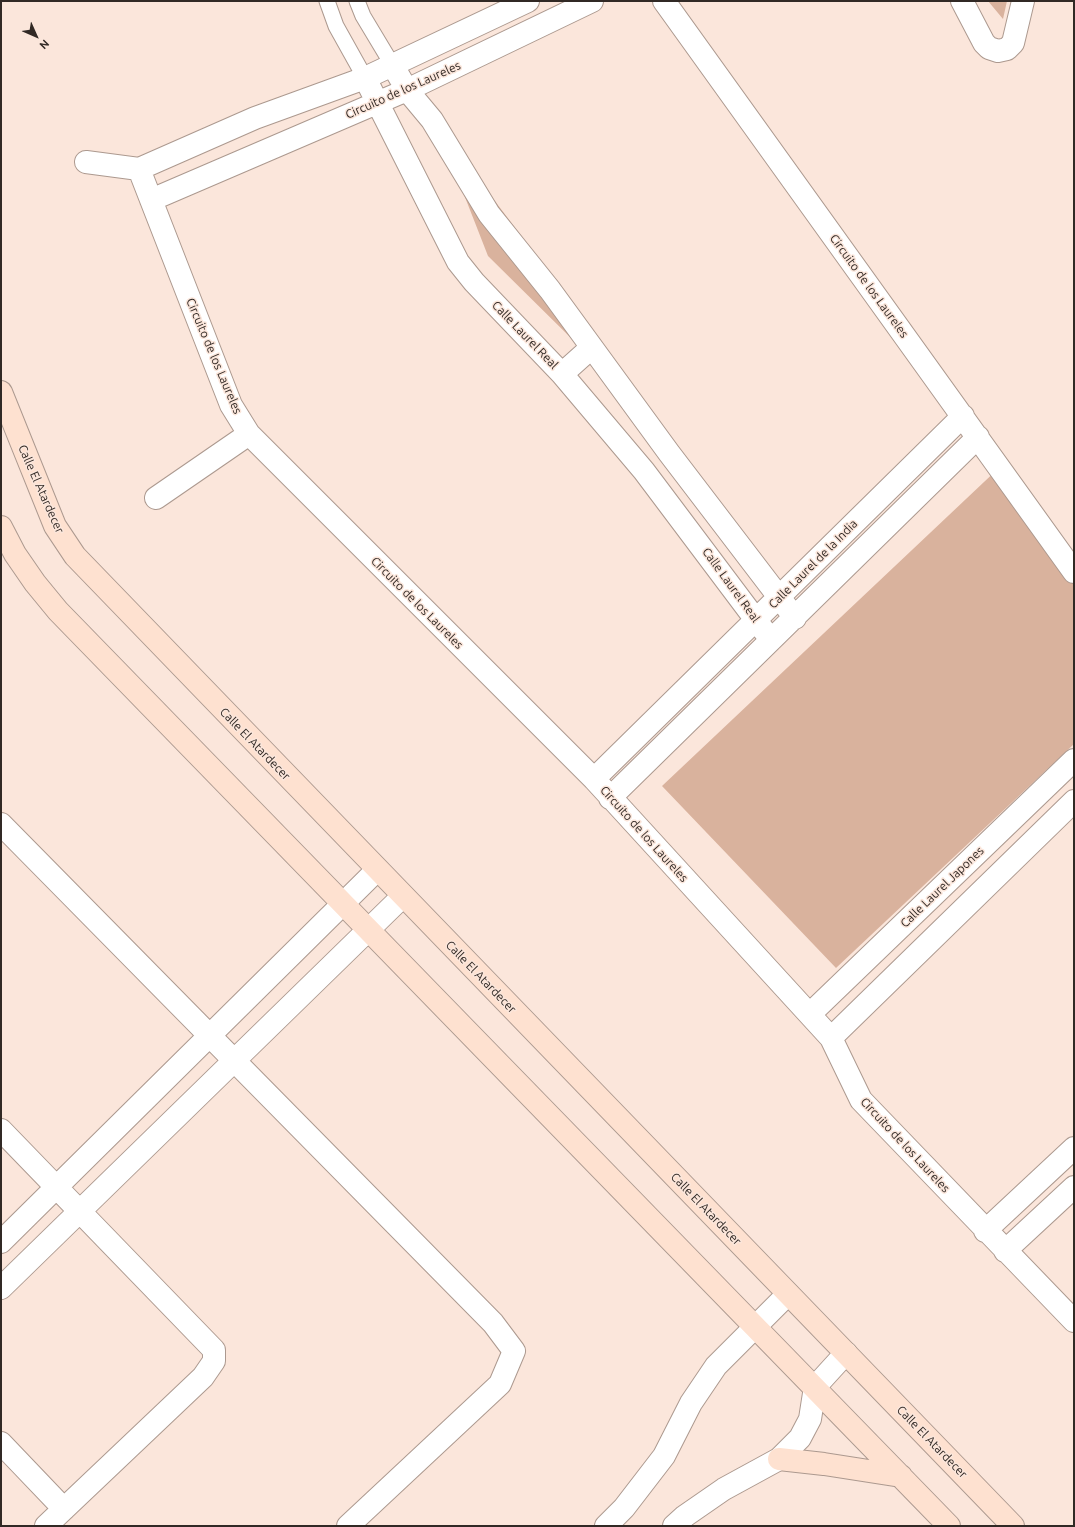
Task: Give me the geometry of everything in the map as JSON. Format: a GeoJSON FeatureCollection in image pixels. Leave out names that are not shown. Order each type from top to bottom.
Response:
{"type":"FeatureCollection","features":[{"type":"Feature","properties":{"kind":"street"},"geometry":{"type":"LineString","coordinates":[[86,162],[139,169],[255,118],[365,78],[393,66],[528,1]]}},
{"type":"Feature","properties":{"kind":"street","name":"Circuito de los Laureles"},"geometry":{"type":"LineString","coordinates":[[592,1],[407,90],[151,200],[231,404],[249,434],[594,779],[831,1038],[861,1100],[985,1231],[1074,1321]]}},
{"type":"Feature","properties":{"kind":"street","name":"Circuito de los Laureles"},"geometry":{"type":"LineString","coordinates":[[664,1],[1074,572]]}},
{"type":"Feature","properties":{"kind":"street"},"geometry":{"type":"LineString","coordinates":[[962,1],[984,43],[989,48],[998,51],[1007,49],[1013,43],[1024,1]]}},
{"type":"Feature","properties":{"kind":"street"},"geometry":{"type":"LineString","coordinates":[[393,66],[407,90],[432,120],[489,214],[550,290],[669,453],[795,618]]}},
{"type":"Feature","properties":{"kind":"street","name":"Calle Laurel Real"},"geometry":{"type":"LineString","coordinates":[[365,78],[458,262],[474,282],[562,374],[664,495],[771,640]]}},
{"type":"Feature","properties":{"kind":"street"},"geometry":{"type":"LineString","coordinates":[[139,169],[151,200]]}},
{"type":"Feature","properties":{"kind":"street"},"geometry":{"type":"LineString","coordinates":[[562,374],[592,348]]}},
{"type":"Feature","properties":{"kind":"street","name":"Calle El Atardecer"},"geometry":{"type":"LineString","coordinates":[[1,392],[55,526],[75,556],[1013,1526]]}},
{"type":"Feature","properties":{"kind":"street","name":"Calle Laurel de la India"},"geometry":{"type":"LineString","coordinates":[[594,779],[780,598],[963,416]]}},
{"type":"Feature","properties":{"kind":"street"},"geometry":{"type":"LineString","coordinates":[[156,498],[249,434]]}},
{"type":"Feature","properties":{"kind":"street","name":"Calle Laurel de la India"},"geometry":{"type":"LineString","coordinates":[[610,798],[978,437]]}},
{"type":"Feature","properties":{"kind":"street"},"geometry":{"type":"LineString","coordinates":[[1,527],[15,554],[35,583],[58,611],[949,1526]]}},
{"type":"Feature","properties":{"kind":"street","name":"Calle Laurel Japones"},"geometry":{"type":"LineString","coordinates":[[810,1014],[1074,760]]}},
{"type":"Feature","properties":{"kind":"street"},"geometry":{"type":"LineString","coordinates":[[831,1038],[1074,801]]}},
{"type":"Feature","properties":{"kind":"street"},"geometry":{"type":"LineString","coordinates":[[1,824],[492,1323],[514,1351],[500,1384],[348,1526]]}},
{"type":"Feature","properties":{"kind":"street"},"geometry":{"type":"LineString","coordinates":[[985,846],[1004,869]]}},
{"type":"Feature","properties":{"kind":"street"},"geometry":{"type":"LineString","coordinates":[[1,1242],[377,870]]}},
{"type":"Feature","properties":{"kind":"street"},"geometry":{"type":"LineString","coordinates":[[1,1288],[403,896]]}},
{"type":"Feature","properties":{"kind":"street"},"geometry":{"type":"LineString","coordinates":[[1,1130],[199,1332],[214,1350],[214,1361],[203,1377],[46,1526]]}},
{"type":"Feature","properties":{"kind":"street"},"geometry":{"type":"LineString","coordinates":[[985,1231],[1074,1148]]}},
{"type":"Feature","properties":{"kind":"street"},"geometry":{"type":"LineString","coordinates":[[1005,1251],[1074,1187]]}},
{"type":"Feature","properties":{"kind":"street"},"geometry":{"type":"LineString","coordinates":[[606,1526],[624,1508],[664,1456],[691,1403],[716,1366],[788,1294]]}},
{"type":"Feature","properties":{"kind":"street"},"geometry":{"type":"LineString","coordinates":[[674,1526],[685,1516],[724,1489],[779,1459],[800,1438],[810,1420],[815,1387],[846,1353]]}},
{"type":"Feature","properties":{"kind":"street"},"geometry":{"type":"LineString","coordinates":[[1,1443],[64,1509]]}},
{"type":"Feature","properties":{"kind":"street"},"geometry":{"type":"LineString","coordinates":[[779,1459],[824,1464],[901,1476]]}},
{"type":"Feature","properties":{"kind":"lane","name":"Calle Laurel Real"},"geometry":{"type":"LineString","coordinates":[[327,1],[336,26],[365,78]]}},
{"type":"Feature","properties":{"kind":"lane"},"geometry":{"type":"LineString","coordinates":[[357,1],[363,16],[393,66]]}},
{"type":"Feature","properties":{"kind":"shaded area"},"geometry":{"type":"Polygon","coordinates":[[[988,1],[1007,1],[1003,19],[988,1]]]}},
{"type":"Feature","properties":{"kind":"shaded area"},"geometry":{"type":"Polygon","coordinates":[[[436,123],[590,327],[573,340],[488,256],[436,123]]]}},
{"type":"Feature","properties":{"kind":"shaded area"},"geometry":{"type":"Polygon","coordinates":[[[1002,465],[1074,565],[1074,744],[836,968],[662,786],[1002,465]]]}}]}
